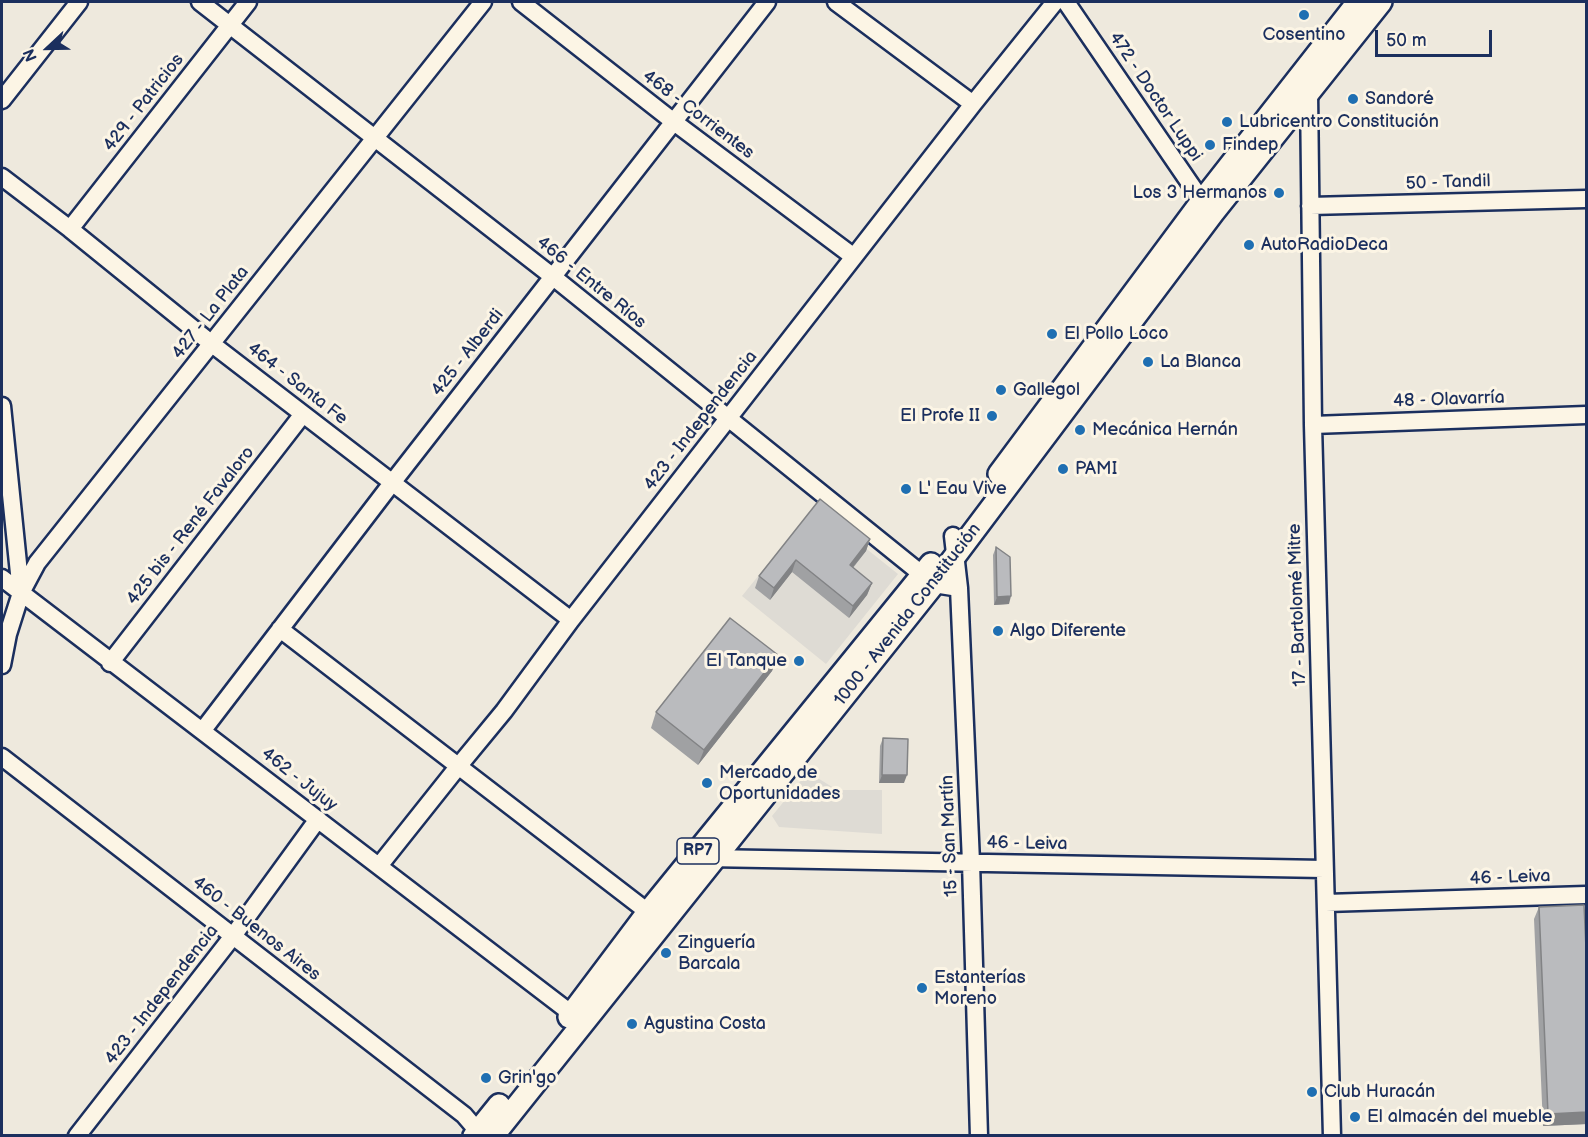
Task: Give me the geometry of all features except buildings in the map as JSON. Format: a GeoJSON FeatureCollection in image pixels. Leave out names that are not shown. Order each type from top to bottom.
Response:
{"type":"FeatureCollection","features":[{"type":"Feature","properties":{"kind":"main road","name":"1000 - Avenida Constitución"},"geometry":{"type":"LineString","coordinates":[[482,1134],[714,858],[955,546],[1208,207],[1302,86],[1358,2]]}},
{"type":"Feature","properties":{"kind":"main road","name":"1000 - Avenida Constitución"},"geometry":{"type":"LineString","coordinates":[[1302,86],[1381,2]]}},
{"type":"Feature","properties":{"kind":"main road","name":"1000 - Avenida Constitución"},"geometry":{"type":"LineString","coordinates":[[482,1134],[648,912],[928,580]]}},
{"type":"Feature","properties":{"kind":"street"},"geometry":{"type":"LineString","coordinates":[[2,100],[79,2]]}},
{"type":"Feature","properties":{"kind":"street","name":"466 - Entre Ríos"},"geometry":{"type":"LineString","coordinates":[[200,2],[552,276],[928,580],[959,588]]}},
{"type":"Feature","properties":{"kind":"street","name":"429 - Patricios"},"geometry":{"type":"LineString","coordinates":[[70,229],[248,2]]}},
{"type":"Feature","properties":{"kind":"street","name":"427 - La Plata"},"geometry":{"type":"LineString","coordinates":[[2,665],[8,634],[21,593],[37,563],[483,2]]}},
{"type":"Feature","properties":{"kind":"street","name":"468 - Corrientes"},"geometry":{"type":"LineString","coordinates":[[520,2],[674,122],[854,257]]}},
{"type":"Feature","properties":{"kind":"street","name":"425 - Alberdi"},"geometry":{"type":"LineString","coordinates":[[203,730],[766,2]]}},
{"type":"Feature","properties":{"kind":"street"},"geometry":{"type":"LineString","coordinates":[[836,2],[973,104]]}},
{"type":"Feature","properties":{"kind":"street","name":"423 - Independencia"},"geometry":{"type":"LineString","coordinates":[[379,866],[504,711],[571,620],[1055,2]]}},
{"type":"Feature","properties":{"kind":"street","name":"472 - Doctor Luppi"},"geometry":{"type":"LineString","coordinates":[[1066,2],[1208,207]]}},
{"type":"Feature","properties":{"kind":"street","name":"17 - Bartolomé Mitre"},"geometry":{"type":"LineString","coordinates":[[1302,86],[1310,206],[1313,425],[1332,1136]]}},
{"type":"Feature","properties":{"kind":"street","name":"464 - Santa Fe"},"geometry":{"type":"LineString","coordinates":[[2,177],[212,344],[571,620]]}},
{"type":"Feature","properties":{"kind":"street","name":"50 - Tandil"},"geometry":{"type":"LineString","coordinates":[[1310,206],[1587,199]]}},
{"type":"Feature","properties":{"kind":"street"},"geometry":{"type":"LineString","coordinates":[[2,406],[21,593]]}},
{"type":"Feature","properties":{"kind":"street","name":"425 bis - René Favaloro"},"geometry":{"type":"LineString","coordinates":[[110,663],[303,414]]}},
{"type":"Feature","properties":{"kind":"street","name":"48 - Olavarría"},"geometry":{"type":"LineString","coordinates":[[1313,425],[1587,415]]}},
{"type":"Feature","properties":{"kind":"street","name":"15 - San Martín"},"geometry":{"type":"LineString","coordinates":[[955,546],[959,588],[971,862],[979,1136]]}},
{"type":"Feature","properties":{"kind":"street","name":"462 - Jujuy"},"geometry":{"type":"LineString","coordinates":[[2,578],[110,663],[203,730],[572,1014]]}},
{"type":"Feature","properties":{"kind":"street"},"geometry":{"type":"LineString","coordinates":[[280,630],[457,768],[648,912]]}},
{"type":"Feature","properties":{"kind":"street","name":"460 - Buenos Aires"},"geometry":{"type":"LineString","coordinates":[[2,757],[464,1115],[482,1134]]}},
{"type":"Feature","properties":{"kind":"street","name":"423 - Independencia"},"geometry":{"type":"LineString","coordinates":[[77,1136],[233,936],[318,819]]}},
{"type":"Feature","properties":{"kind":"street","name":"46 - Leiva"},"geometry":{"type":"LineString","coordinates":[[692,858],[1324,869]]}},
{"type":"Feature","properties":{"kind":"street","name":"46 - Leiva"},"geometry":{"type":"LineString","coordinates":[[1326,903],[1587,895]]}},
{"type":"Feature","properties":{"kind":"shaded area"},"geometry":{"type":"Polygon","coordinates":[[[814,507],[898,574],[826,664],[742,596],[814,507]]]}},
{"type":"Feature","properties":{"kind":"shaded area"},"geometry":{"type":"Polygon","coordinates":[[[808,772],[837,790],[882,790],[882,834],[779,827],[772,816],[808,772]]]}},
{"type":"Feature","properties":{"kind":"place","name":"Cosentino"},"geometry":{"type":"Point","coordinates":[1304,15]}},
{"type":"Feature","properties":{"kind":"place","name":"Sandoré"},"geometry":{"type":"Point","coordinates":[1353,99]}},
{"type":"Feature","properties":{"kind":"place","name":"Lubricentro Constitución"},"geometry":{"type":"Point","coordinates":[1227,122]}},
{"type":"Feature","properties":{"kind":"place","name":"Findep"},"geometry":{"type":"Point","coordinates":[1210,145]}},
{"type":"Feature","properties":{"kind":"place","name":"Los 3 Hermanos"},"geometry":{"type":"Point","coordinates":[1279,193]}},
{"type":"Feature","properties":{"kind":"place","name":"AutoRadioDeca"},"geometry":{"type":"Point","coordinates":[1249,245]}},
{"type":"Feature","properties":{"kind":"place","name":"El Pollo Loco"},"geometry":{"type":"Point","coordinates":[1052,334]}},
{"type":"Feature","properties":{"kind":"place","name":"La Blanca"},"geometry":{"type":"Point","coordinates":[1148,362]}},
{"type":"Feature","properties":{"kind":"place","name":"Gallegol"},"geometry":{"type":"Point","coordinates":[1001,390]}},
{"type":"Feature","properties":{"kind":"place","name":"El Profe II"},"geometry":{"type":"Point","coordinates":[992,416]}},
{"type":"Feature","properties":{"kind":"place","name":"Mecánica Hernán"},"geometry":{"type":"Point","coordinates":[1080,430]}},
{"type":"Feature","properties":{"kind":"place","name":"PAMI"},"geometry":{"type":"Point","coordinates":[1063,469]}},
{"type":"Feature","properties":{"kind":"place","name":"L' Eau Vive"},"geometry":{"type":"Point","coordinates":[906,489]}},
{"type":"Feature","properties":{"kind":"place","name":"Algo Diferente"},"geometry":{"type":"Point","coordinates":[998,631]}},
{"type":"Feature","properties":{"kind":"place","name":"El Tanque"},"geometry":{"type":"Point","coordinates":[799,661]}},
{"type":"Feature","properties":{"kind":"place","name":"Mercado de Oportunidades"},"geometry":{"type":"Point","coordinates":[707,783]}},
{"type":"Feature","properties":{"kind":"place","name":"Zinguería Barcala"},"geometry":{"type":"Point","coordinates":[666,953]}},
{"type":"Feature","properties":{"kind":"place","name":"Estanterías Moreno"},"geometry":{"type":"Point","coordinates":[922,988]}},
{"type":"Feature","properties":{"kind":"place","name":"Agustina Costa"},"geometry":{"type":"Point","coordinates":[632,1024]}},
{"type":"Feature","properties":{"kind":"place","name":"Grin'go"},"geometry":{"type":"Point","coordinates":[486,1078]}},
{"type":"Feature","properties":{"kind":"place","name":"Club Huracán"},"geometry":{"type":"Point","coordinates":[1312,1092]}},
{"type":"Feature","properties":{"kind":"place","name":"El almacén del mueble"},"geometry":{"type":"Point","coordinates":[1355,1117]}}]}
